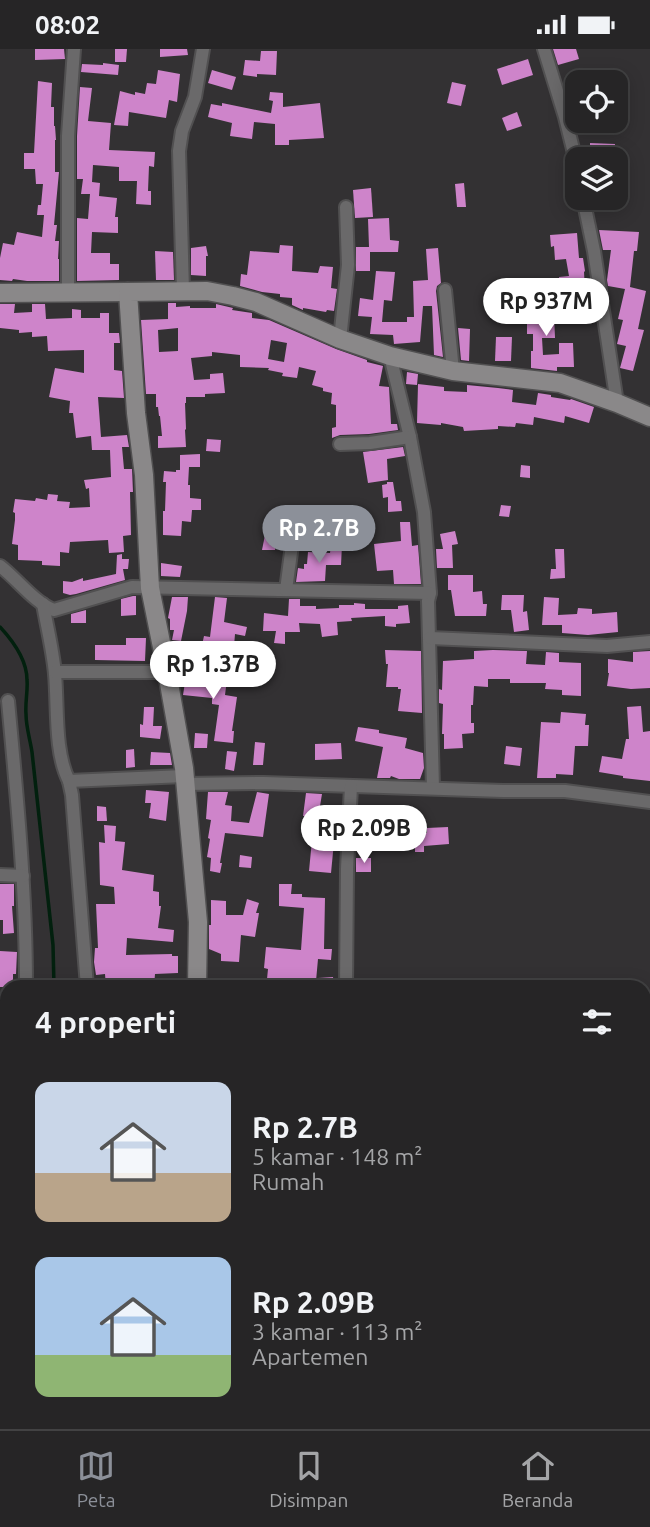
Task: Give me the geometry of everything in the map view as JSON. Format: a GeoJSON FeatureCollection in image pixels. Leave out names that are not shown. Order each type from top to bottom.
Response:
{"type":"FeatureCollection","features":[{"type":"Feature","properties":{"kind":"main road"},"geometry":{"type":"LineString","coordinates":[[0,293],[207,291],[256,302],[340,339],[390,356],[453,371],[560,383],[650,417]]}},
{"type":"Feature","properties":{"kind":"main road"},"geometry":{"type":"LineString","coordinates":[[128,292],[136,413],[144,475],[150,589],[167,672],[184,780],[198,922],[197,980]]}},
{"type":"Feature","properties":{"kind":"street"},"geometry":{"type":"LineString","coordinates":[[68,293],[68,136],[74,49]]}},
{"type":"Feature","properties":{"kind":"street"},"geometry":{"type":"LineString","coordinates":[[183,291],[179,151],[182,131],[195,97],[203,49]]}},
{"type":"Feature","properties":{"kind":"street"},"geometry":{"type":"LineString","coordinates":[[544,49],[572,147]]}},
{"type":"Feature","properties":{"kind":"street"},"geometry":{"type":"LineString","coordinates":[[340,339],[348,265],[346,207]]}},
{"type":"Feature","properties":{"kind":"street"},"geometry":{"type":"LineString","coordinates":[[585,210],[617,403]]}},
{"type":"Feature","properties":{"kind":"street"},"geometry":{"type":"LineString","coordinates":[[445,290],[453,371]]}},
{"type":"Feature","properties":{"kind":"street"},"geometry":{"type":"LineString","coordinates":[[390,356],[410,437],[424,512],[430,593],[428,601],[433,788]]}},
{"type":"Feature","properties":{"kind":"street"},"geometry":{"type":"LineString","coordinates":[[340,444],[410,437]]}},
{"type":"Feature","properties":{"kind":"street"},"geometry":{"type":"LineString","coordinates":[[286,590],[294,530]]}},
{"type":"Feature","properties":{"kind":"street"},"geometry":{"type":"LineString","coordinates":[[0,566],[43,604],[54,610],[132,587],[430,593]]}},
{"type":"Feature","properties":{"kind":"street"},"geometry":{"type":"LineString","coordinates":[[43,604],[55,672],[62,763],[72,795],[86,980]]}},
{"type":"Feature","properties":{"kind":"street"},"geometry":{"type":"LineString","coordinates":[[430,638],[607,646],[650,642]]}},
{"type":"Feature","properties":{"kind":"street"},"geometry":{"type":"LineString","coordinates":[[55,672],[167,672]]}},
{"type":"Feature","properties":{"kind":"street"},"geometry":{"type":"LineString","coordinates":[[8,701],[23,876],[26,980]]}},
{"type":"Feature","properties":{"kind":"street"},"geometry":{"type":"LineString","coordinates":[[69,781],[184,780],[565,791],[650,802]]}},
{"type":"Feature","properties":{"kind":"street"},"geometry":{"type":"LineString","coordinates":[[346,980],[351,786]]}},
{"type":"Feature","properties":{"kind":"street"},"geometry":{"type":"LineString","coordinates":[[0,875],[23,876]]}},
{"type":"Feature","properties":{"kind":"building"},"geometry":{"type":"Polygon","coordinates":[[[35,49],[64,49],[65,59],[35,60],[35,49]]]}},
{"type":"Feature","properties":{"kind":"building"},"geometry":{"type":"Polygon","coordinates":[[[115,49],[127,49],[126,62],[115,62],[115,49]]]}},
{"type":"Feature","properties":{"kind":"building"},"geometry":{"type":"Polygon","coordinates":[[[160,49],[187,49],[188,55],[160,57],[160,49]]]}},
{"type":"Feature","properties":{"kind":"building"},"geometry":{"type":"Polygon","coordinates":[[[553,49],[576,49],[579,59],[558,65],[553,49]]]}},
{"type":"Feature","properties":{"kind":"building"},"geometry":{"type":"Polygon","coordinates":[[[261,51],[277,51],[276,75],[243,75],[245,60],[260,61],[261,51]]]}},
{"type":"Feature","properties":{"kind":"building"},"geometry":{"type":"Polygon","coordinates":[[[528,59],[533,75],[502,85],[497,69],[528,59]]]}},
{"type":"Feature","properties":{"kind":"building"},"geometry":{"type":"Polygon","coordinates":[[[82,64],[119,65],[118,75],[81,72],[82,64]]]}},
{"type":"Feature","properties":{"kind":"building"},"geometry":{"type":"Polygon","coordinates":[[[158,70],[180,74],[177,102],[169,100],[166,118],[129,112],[128,126],[114,125],[120,91],[135,95],[135,92],[145,94],[147,83],[156,84],[158,70]]]}},
{"type":"Feature","properties":{"kind":"building"},"geometry":{"type":"Polygon","coordinates":[[[212,70],[236,77],[232,90],[208,83],[212,70]]]}},
{"type":"Feature","properties":{"kind":"building"},"geometry":{"type":"Polygon","coordinates":[[[38,81],[52,83],[55,172],[59,172],[54,225],[57,225],[55,241],[59,241],[59,281],[0,280],[3,243],[14,245],[17,232],[42,237],[44,215],[37,215],[43,184],[36,184],[35,169],[24,169],[24,153],[34,153],[38,81]]]}},
{"type":"Feature","properties":{"kind":"building"},"geometry":{"type":"Polygon","coordinates":[[[452,82],[466,85],[461,106],[447,103],[452,82]]]}},
{"type":"Feature","properties":{"kind":"building"},"geometry":{"type":"Polygon","coordinates":[[[80,87],[92,88],[88,121],[111,123],[109,150],[155,152],[154,167],[149,166],[148,191],[151,191],[151,205],[136,204],[137,181],[119,181],[119,167],[93,165],[92,182],[100,183],[99,196],[117,198],[115,217],[118,217],[118,233],[92,232],[91,253],[110,253],[110,264],[119,264],[119,280],[77,281],[77,218],[88,219],[90,194],[81,194],[83,179],[77,179],[80,87]]]}},
{"type":"Feature","properties":{"kind":"building"},"geometry":{"type":"Polygon","coordinates":[[[270,92],[283,93],[283,107],[320,103],[324,138],[289,140],[289,145],[275,145],[275,124],[254,122],[252,139],[230,136],[232,123],[208,117],[211,104],[222,106],[222,103],[271,113],[273,101],[269,100],[270,92]]]}},
{"type":"Feature","properties":{"kind":"building"},"geometry":{"type":"Polygon","coordinates":[[[517,112],[522,126],[507,131],[502,118],[517,112]]]}},
{"type":"Feature","properties":{"kind":"building"},"geometry":{"type":"Polygon","coordinates":[[[590,143],[615,144],[615,147],[590,147],[590,143]]]}},
{"type":"Feature","properties":{"kind":"building"},"geometry":{"type":"Polygon","coordinates":[[[464,183],[466,207],[457,207],[455,184],[464,183]]]}},
{"type":"Feature","properties":{"kind":"building"},"geometry":{"type":"Polygon","coordinates":[[[371,188],[373,217],[355,218],[353,190],[371,188]]]}},
{"type":"Feature","properties":{"kind":"building"},"geometry":{"type":"Polygon","coordinates":[[[389,218],[390,240],[399,241],[398,252],[370,252],[370,271],[356,271],[356,247],[369,247],[368,219],[389,218]]]}},
{"type":"Feature","properties":{"kind":"building"},"geometry":{"type":"Polygon","coordinates":[[[599,230],[639,232],[630,287],[646,291],[638,329],[644,330],[633,371],[620,368],[626,346],[617,344],[623,320],[618,319],[625,289],[608,286],[611,250],[603,250],[599,230]]]}},
{"type":"Feature","properties":{"kind":"building"},"geometry":{"type":"Polygon","coordinates":[[[577,233],[579,258],[583,258],[585,271],[585,290],[561,293],[559,277],[569,276],[566,259],[555,260],[550,235],[577,233]]]}},
{"type":"Feature","properties":{"kind":"building"},"geometry":{"type":"Polygon","coordinates":[[[280,245],[293,246],[292,271],[318,273],[320,266],[333,267],[331,288],[337,289],[334,311],[303,310],[292,305],[292,298],[240,286],[241,274],[247,275],[250,251],[279,253],[280,245]]]}},
{"type":"Feature","properties":{"kind":"building"},"geometry":{"type":"Polygon","coordinates":[[[206,246],[206,276],[191,275],[191,248],[206,246]]]}},
{"type":"Feature","properties":{"kind":"building"},"geometry":{"type":"Polygon","coordinates":[[[438,248],[441,283],[436,291],[443,357],[434,355],[432,306],[423,306],[420,342],[394,344],[393,335],[370,334],[372,317],[358,316],[360,298],[373,300],[376,271],[395,272],[392,301],[384,300],[382,322],[407,322],[407,317],[414,317],[413,281],[428,280],[426,249],[438,248]]]}},
{"type":"Feature","properties":{"kind":"building"},"geometry":{"type":"Polygon","coordinates":[[[155,251],[173,252],[174,280],[156,280],[155,251]]]}},
{"type":"Feature","properties":{"kind":"building"},"geometry":{"type":"Polygon","coordinates":[[[527,290],[539,290],[541,315],[554,314],[555,338],[542,338],[543,355],[559,354],[559,343],[573,343],[574,367],[557,367],[557,371],[531,368],[533,334],[527,334],[531,301],[527,301],[527,290]]]}},
{"type":"Feature","properties":{"kind":"building"},"geometry":{"type":"Polygon","coordinates":[[[168,303],[176,303],[176,307],[190,308],[216,308],[216,304],[252,313],[252,318],[269,320],[367,362],[383,366],[379,386],[389,387],[391,424],[397,424],[398,430],[332,438],[332,428],[336,427],[336,405],[331,404],[332,393],[312,385],[316,371],[299,367],[297,378],[282,376],[283,373],[268,370],[269,368],[240,367],[240,355],[212,352],[212,356],[191,358],[194,380],[210,379],[210,374],[223,373],[225,393],[186,397],[186,447],[158,448],[158,436],[162,436],[160,416],[156,407],[156,394],[146,394],[141,320],[168,319],[168,303]],[[178,328],[158,330],[159,352],[178,351],[178,328]],[[271,340],[268,359],[284,362],[287,343],[271,340]]]}},
{"type":"Feature","properties":{"kind":"building"},"geometry":{"type":"Polygon","coordinates":[[[0,304],[15,304],[14,313],[32,312],[32,304],[45,304],[46,319],[72,318],[72,309],[81,310],[81,318],[100,318],[100,313],[109,313],[109,333],[119,333],[120,343],[114,343],[114,370],[122,371],[124,398],[98,397],[101,437],[127,435],[129,447],[122,447],[124,469],[132,469],[133,492],[130,492],[131,535],[123,536],[124,552],[109,553],[108,540],[70,542],[69,553],[60,552],[60,566],[42,565],[42,561],[18,560],[18,545],[12,544],[15,499],[47,500],[48,494],[58,495],[57,501],[70,502],[69,508],[90,507],[89,488],[86,489],[84,480],[111,477],[110,450],[92,450],[91,436],[76,438],[73,413],[69,413],[70,401],[49,397],[55,368],[84,373],[84,350],[48,351],[47,336],[32,337],[32,332],[19,333],[19,330],[0,328],[0,304]]]}},
{"type":"Feature","properties":{"kind":"building"},"geometry":{"type":"Polygon","coordinates":[[[458,328],[470,329],[469,361],[461,360],[458,328]]]}},
{"type":"Feature","properties":{"kind":"building"},"geometry":{"type":"Polygon","coordinates":[[[496,337],[512,337],[511,361],[495,361],[496,337]]]}},
{"type":"Feature","properties":{"kind":"building"},"geometry":{"type":"Polygon","coordinates":[[[407,372],[418,374],[417,385],[406,384],[407,372]]]}},
{"type":"Feature","properties":{"kind":"building"},"geometry":{"type":"Polygon","coordinates":[[[418,384],[444,387],[444,391],[467,392],[467,385],[513,390],[512,402],[536,405],[538,393],[571,399],[594,407],[589,423],[565,416],[564,423],[534,417],[533,425],[516,423],[515,427],[498,426],[498,429],[464,431],[463,427],[441,423],[417,423],[418,384]]]}},
{"type":"Feature","properties":{"kind":"building"},"geometry":{"type":"Polygon","coordinates":[[[207,439],[221,440],[220,452],[206,451],[207,439]]]}},
{"type":"Feature","properties":{"kind":"building"},"geometry":{"type":"Polygon","coordinates":[[[403,447],[405,456],[387,459],[388,480],[368,483],[363,452],[403,447]]]}},
{"type":"Feature","properties":{"kind":"building"},"geometry":{"type":"Polygon","coordinates":[[[200,454],[200,467],[189,467],[188,485],[190,498],[201,499],[201,510],[192,510],[191,522],[182,521],[181,536],[163,535],[166,482],[163,482],[164,471],[180,470],[180,455],[200,454]]]}},
{"type":"Feature","properties":{"kind":"building"},"geometry":{"type":"Polygon","coordinates":[[[521,465],[530,466],[530,478],[520,477],[521,465]]]}},
{"type":"Feature","properties":{"kind":"building"},"geometry":{"type":"Polygon","coordinates":[[[393,482],[396,501],[401,501],[402,511],[388,512],[388,497],[383,498],[382,485],[393,482]]]}},
{"type":"Feature","properties":{"kind":"building"},"geometry":{"type":"Polygon","coordinates":[[[501,505],[511,506],[509,517],[499,516],[501,505]]]}},
{"type":"Feature","properties":{"kind":"building"},"geometry":{"type":"Polygon","coordinates":[[[400,522],[410,522],[412,546],[418,545],[421,584],[394,584],[393,570],[377,571],[374,544],[401,541],[400,522]]]}},
{"type":"Feature","properties":{"kind":"building"},"geometry":{"type":"Polygon","coordinates":[[[267,525],[279,526],[275,550],[262,550],[267,525]]]}},
{"type":"Feature","properties":{"kind":"building"},"geometry":{"type":"Polygon","coordinates":[[[455,531],[458,544],[452,545],[453,568],[437,568],[436,549],[443,549],[440,534],[455,531]]]}},
{"type":"Feature","properties":{"kind":"building"},"geometry":{"type":"Polygon","coordinates":[[[331,544],[342,545],[341,565],[326,565],[325,581],[296,582],[298,568],[304,569],[304,564],[307,564],[308,552],[330,553],[331,544]]]}},
{"type":"Feature","properties":{"kind":"building"},"geometry":{"type":"Polygon","coordinates":[[[555,549],[564,549],[565,578],[550,579],[551,569],[556,569],[555,549]]]}},
{"type":"Feature","properties":{"kind":"building"},"geometry":{"type":"Polygon","coordinates":[[[122,554],[122,559],[129,559],[128,569],[123,569],[125,580],[76,594],[63,593],[63,581],[72,582],[83,578],[83,581],[116,574],[117,555],[122,554]]]}},
{"type":"Feature","properties":{"kind":"building"},"geometry":{"type":"Polygon","coordinates":[[[161,563],[182,566],[180,577],[161,576],[161,563]]]}},
{"type":"Feature","properties":{"kind":"building"},"geometry":{"type":"Polygon","coordinates":[[[448,575],[473,575],[473,592],[482,591],[483,604],[487,604],[486,616],[455,616],[451,590],[448,590],[448,575]]]}},
{"type":"Feature","properties":{"kind":"building"},"geometry":{"type":"Polygon","coordinates":[[[502,595],[524,595],[523,612],[527,611],[529,630],[514,632],[511,610],[501,610],[502,595]]]}},
{"type":"Feature","properties":{"kind":"building"},"geometry":{"type":"Polygon","coordinates":[[[136,596],[136,615],[121,616],[121,599],[136,596]]]}},
{"type":"Feature","properties":{"kind":"building"},"geometry":{"type":"Polygon","coordinates":[[[172,597],[188,597],[181,641],[172,640],[174,630],[170,630],[168,618],[172,597]]]}},
{"type":"Feature","properties":{"kind":"building"},"geometry":{"type":"Polygon","coordinates":[[[215,597],[227,598],[224,622],[247,627],[245,636],[235,634],[233,659],[223,659],[224,648],[202,645],[204,636],[210,637],[215,597]]]}},
{"type":"Feature","properties":{"kind":"building"},"geometry":{"type":"Polygon","coordinates":[[[544,597],[559,598],[558,615],[577,614],[578,608],[592,609],[592,614],[617,612],[618,632],[588,635],[562,633],[562,625],[542,625],[544,597]]]}},
{"type":"Feature","properties":{"kind":"building"},"geometry":{"type":"Polygon","coordinates":[[[289,599],[300,599],[300,606],[316,606],[316,609],[339,608],[339,605],[354,603],[365,604],[365,609],[398,609],[398,606],[408,605],[410,623],[396,624],[396,627],[385,626],[385,616],[351,618],[352,621],[337,622],[338,635],[322,637],[320,624],[299,623],[300,632],[285,632],[285,644],[274,643],[276,631],[263,631],[264,613],[288,616],[289,599]]]}},
{"type":"Feature","properties":{"kind":"building"},"geometry":{"type":"Polygon","coordinates":[[[86,610],[86,623],[71,623],[71,614],[86,610]]]}},
{"type":"Feature","properties":{"kind":"building"},"geometry":{"type":"Polygon","coordinates":[[[126,638],[146,638],[145,661],[95,660],[95,645],[126,645],[126,638]]]}},
{"type":"Feature","properties":{"kind":"building"},"geometry":{"type":"Polygon","coordinates":[[[385,650],[421,651],[422,713],[398,711],[401,689],[386,687],[388,664],[385,650]]]}},
{"type":"Feature","properties":{"kind":"building"},"geometry":{"type":"Polygon","coordinates":[[[474,651],[527,651],[526,664],[545,665],[546,652],[559,653],[559,662],[581,663],[581,696],[562,695],[562,690],[545,689],[546,683],[510,683],[510,679],[488,679],[488,687],[474,686],[471,723],[474,723],[474,733],[462,734],[463,748],[444,749],[443,704],[439,703],[443,661],[474,659],[474,651]]]}},
{"type":"Feature","properties":{"kind":"building"},"geometry":{"type":"Polygon","coordinates":[[[650,651],[650,688],[607,686],[608,659],[633,662],[633,652],[650,651]]]}},
{"type":"Feature","properties":{"kind":"building"},"geometry":{"type":"Polygon","coordinates":[[[188,664],[208,667],[204,684],[226,687],[225,695],[237,697],[233,743],[214,741],[219,705],[212,704],[212,698],[183,695],[188,664]]]}},
{"type":"Feature","properties":{"kind":"building"},"geometry":{"type":"Polygon","coordinates":[[[641,706],[643,732],[650,731],[650,781],[599,772],[602,756],[622,759],[626,739],[629,739],[627,707],[641,706]]]}},
{"type":"Feature","properties":{"kind":"building"},"geometry":{"type":"Polygon","coordinates":[[[144,707],[154,707],[153,726],[162,726],[160,739],[140,737],[144,707]]]}},
{"type":"Feature","properties":{"kind":"building"},"geometry":{"type":"Polygon","coordinates":[[[561,712],[586,714],[585,725],[589,725],[588,746],[575,746],[573,775],[556,774],[556,778],[537,778],[541,722],[560,723],[561,712]]]}},
{"type":"Feature","properties":{"kind":"building"},"geometry":{"type":"Polygon","coordinates":[[[358,727],[407,738],[405,748],[423,753],[424,768],[420,779],[399,779],[391,776],[377,778],[383,747],[355,741],[358,727]]]}},
{"type":"Feature","properties":{"kind":"building"},"geometry":{"type":"Polygon","coordinates":[[[195,733],[208,734],[207,748],[194,748],[195,733]]]}},
{"type":"Feature","properties":{"kind":"building"},"geometry":{"type":"Polygon","coordinates":[[[255,742],[265,743],[263,765],[253,765],[255,742]]]}},
{"type":"Feature","properties":{"kind":"building"},"geometry":{"type":"Polygon","coordinates":[[[341,743],[342,759],[315,760],[315,744],[341,743]]]}},
{"type":"Feature","properties":{"kind":"building"},"geometry":{"type":"Polygon","coordinates":[[[506,746],[522,748],[520,766],[504,764],[506,746]]]}},
{"type":"Feature","properties":{"kind":"building"},"geometry":{"type":"Polygon","coordinates":[[[134,749],[135,767],[126,768],[126,750],[134,749]]]}},
{"type":"Feature","properties":{"kind":"building"},"geometry":{"type":"Polygon","coordinates":[[[227,751],[237,752],[234,771],[225,769],[227,751]]]}},
{"type":"Feature","properties":{"kind":"building"},"geometry":{"type":"Polygon","coordinates":[[[151,752],[170,753],[172,765],[150,765],[151,752]]]}},
{"type":"Feature","properties":{"kind":"building"},"geometry":{"type":"Polygon","coordinates":[[[146,790],[169,792],[166,821],[149,818],[151,803],[145,803],[146,790]]]}},
{"type":"Feature","properties":{"kind":"building"},"geometry":{"type":"Polygon","coordinates":[[[208,792],[228,792],[225,805],[232,806],[231,821],[249,823],[257,792],[269,794],[263,837],[225,833],[220,873],[210,871],[211,858],[207,857],[211,820],[206,819],[208,792]]]}},
{"type":"Feature","properties":{"kind":"building"},"geometry":{"type":"Polygon","coordinates":[[[306,793],[322,794],[320,806],[333,807],[332,822],[303,816],[306,793]]]}},
{"type":"Feature","properties":{"kind":"building"},"geometry":{"type":"Polygon","coordinates":[[[97,806],[106,807],[107,821],[97,821],[97,806]]]}},
{"type":"Feature","properties":{"kind":"building"},"geometry":{"type":"Polygon","coordinates":[[[362,808],[377,811],[375,841],[357,840],[362,808]]]}},
{"type":"Feature","properties":{"kind":"building"},"geometry":{"type":"Polygon","coordinates":[[[104,825],[116,826],[115,841],[125,842],[122,870],[154,875],[153,891],[159,892],[161,906],[158,928],[174,930],[173,942],[127,938],[126,955],[178,956],[178,973],[155,974],[155,980],[105,980],[105,974],[96,975],[96,904],[115,904],[114,887],[100,885],[99,842],[105,843],[104,825]]]}},
{"type":"Feature","properties":{"kind":"building"},"geometry":{"type":"Polygon","coordinates":[[[448,827],[449,844],[424,846],[424,852],[415,852],[415,845],[392,847],[391,833],[427,833],[427,828],[448,827]]]}},
{"type":"Feature","properties":{"kind":"building"},"geometry":{"type":"Polygon","coordinates":[[[312,840],[334,842],[331,873],[309,871],[312,840]]]}},
{"type":"Feature","properties":{"kind":"building"},"geometry":{"type":"Polygon","coordinates":[[[240,855],[252,857],[251,868],[239,867],[240,855]]]}},
{"type":"Feature","properties":{"kind":"building"},"geometry":{"type":"Polygon","coordinates":[[[356,858],[371,858],[371,872],[356,872],[356,858]]]}},
{"type":"Feature","properties":{"kind":"building"},"geometry":{"type":"Polygon","coordinates":[[[0,884],[14,884],[14,933],[3,934],[3,920],[0,920],[0,884]]]}},
{"type":"Feature","properties":{"kind":"building"},"geometry":{"type":"Polygon","coordinates":[[[279,884],[292,884],[291,894],[325,898],[324,949],[332,949],[331,960],[318,959],[316,980],[267,979],[268,969],[264,968],[266,947],[301,950],[304,908],[279,906],[279,884]]]}},
{"type":"Feature","properties":{"kind":"building"},"geometry":{"type":"Polygon","coordinates":[[[247,899],[259,903],[255,937],[241,935],[239,962],[221,961],[221,954],[209,949],[211,900],[226,901],[226,915],[243,915],[247,899]]]}},
{"type":"Feature","properties":{"kind":"building"},"geometry":{"type":"Polygon","coordinates":[[[0,951],[17,952],[16,974],[13,974],[13,980],[0,980],[0,951]]]}},
{"type":"Feature","properties":{"kind":"building"},"geometry":{"type":"Polygon","coordinates":[[[333,977],[333,980],[318,980],[333,977]]]}},
{"type":"Feature","properties":{"kind":"waterway"},"geometry":{"type":"LineString","coordinates":[[0,627],[10,638],[25,665],[26,719],[53,945],[54,980]]}}]}
